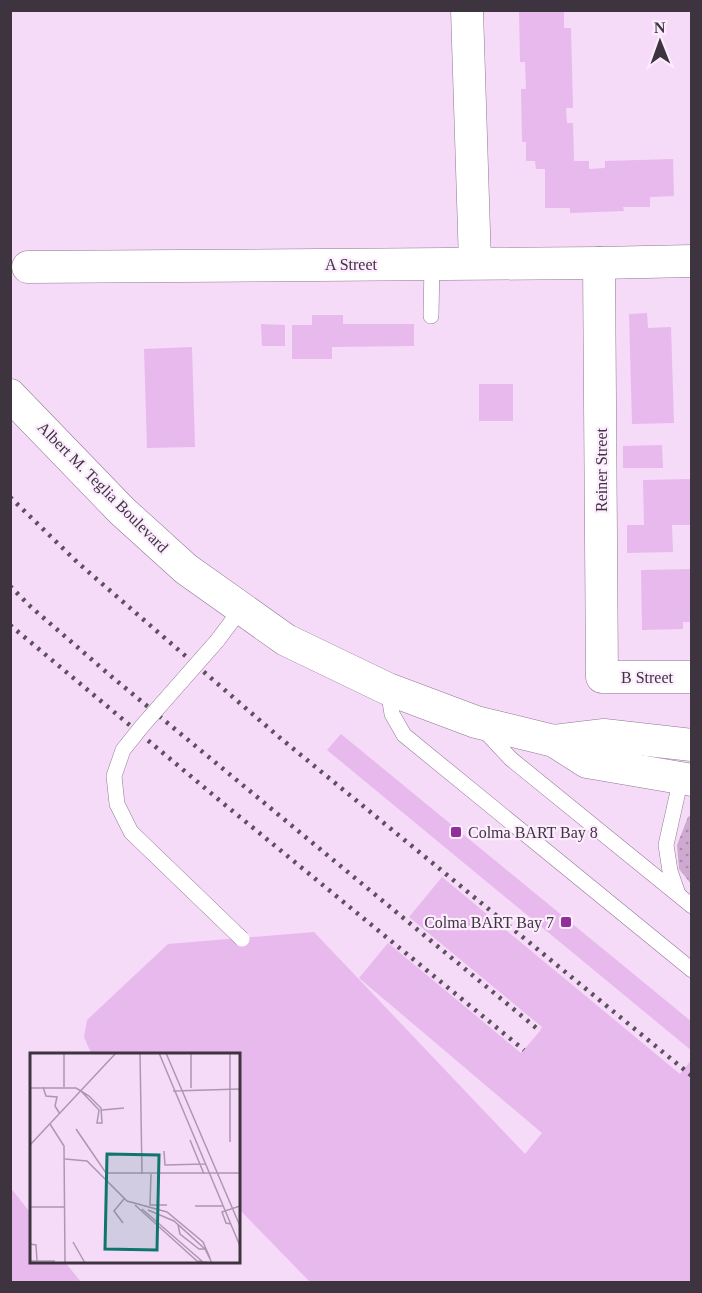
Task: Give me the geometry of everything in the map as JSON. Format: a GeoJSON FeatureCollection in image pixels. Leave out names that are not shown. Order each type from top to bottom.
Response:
{"type":"FeatureCollection","features":[{"type":"Feature","properties":{"kind":"street"},"geometry":{"type":"LineString","coordinates":[[467,10],[475,263]]}},
{"type":"Feature","properties":{"kind":"street","name":"A Street"},"geometry":{"type":"LineString","coordinates":[[19,265],[692,261]]}},
{"type":"Feature","properties":{"kind":"street","name":"Reiner Street"},"geometry":{"type":"LineString","coordinates":[[599,263],[602,678]]}},
{"type":"Feature","properties":{"kind":"street","name":"Albert M. Teglia Boulevard"},"geometry":{"type":"LineString","coordinates":[[10,395],[122,511],[186,569],[286,640],[388,689],[477,722],[554,741],[587,762],[686,779]]}},
{"type":"Feature","properties":{"kind":"street","name":"B Street"},"geometry":{"type":"LineString","coordinates":[[602,678],[692,677]]}},
{"type":"Feature","properties":{"kind":"street","name":"Albert M. Teglia Boulevard"},"geometry":{"type":"LineString","coordinates":[[554,741],[604,735],[692,746]]}},
{"type":"Feature","properties":{"kind":"lane"},"geometry":{"type":"LineString","coordinates":[[431,316],[432,263]]}},
{"type":"Feature","properties":{"kind":"lane"},"geometry":{"type":"LineString","coordinates":[[241,609],[217,641],[123,750],[114,776],[117,804],[131,832],[242,939]]}},
{"type":"Feature","properties":{"kind":"lane"},"geometry":{"type":"LineString","coordinates":[[388,689],[392,714],[404,735],[692,970]]}},
{"type":"Feature","properties":{"kind":"lane"},"geometry":{"type":"LineString","coordinates":[[477,722],[511,759],[686,901]]}},
{"type":"Feature","properties":{"kind":"lane"},"geometry":{"type":"LineString","coordinates":[[686,779],[666,845],[670,871],[686,901]]}},
{"type":"Feature","properties":{"kind":"shaded area"},"geometry":{"type":"Polygon","coordinates":[[[691,815],[691,884],[679,869],[677,845],[688,817],[691,815]]]}},
{"type":"Feature","properties":{"kind":"building"},"geometry":{"type":"Polygon","coordinates":[[[519,10],[564,10],[564,28],[571,28],[573,108],[566,108],[567,123],[573,123],[574,161],[589,161],[589,169],[605,168],[605,161],[673,159],[674,196],[650,197],[650,207],[623,207],[624,211],[570,213],[570,208],[545,208],[545,169],[536,169],[535,161],[526,161],[526,142],[522,142],[521,89],[526,89],[525,62],[520,62],[519,10]]]}},
{"type":"Feature","properties":{"kind":"building"},"geometry":{"type":"Polygon","coordinates":[[[647,313],[648,328],[671,327],[674,423],[632,424],[629,314],[647,313]]]}},
{"type":"Feature","properties":{"kind":"building"},"geometry":{"type":"Polygon","coordinates":[[[312,315],[343,315],[343,324],[414,324],[414,346],[332,347],[332,359],[292,359],[292,325],[312,325],[312,315]]]}},
{"type":"Feature","properties":{"kind":"building"},"geometry":{"type":"Polygon","coordinates":[[[261,324],[285,325],[285,346],[262,346],[261,324]]]}},
{"type":"Feature","properties":{"kind":"building"},"geometry":{"type":"Polygon","coordinates":[[[192,347],[195,447],[147,448],[144,349],[192,347]]]}},
{"type":"Feature","properties":{"kind":"building"},"geometry":{"type":"Polygon","coordinates":[[[479,384],[513,384],[513,421],[479,421],[479,384]]]}},
{"type":"Feature","properties":{"kind":"building"},"geometry":{"type":"Polygon","coordinates":[[[662,445],[663,468],[623,468],[623,446],[662,445]]]}},
{"type":"Feature","properties":{"kind":"building"},"geometry":{"type":"Polygon","coordinates":[[[692,479],[692,525],[672,525],[673,552],[627,553],[627,525],[644,525],[643,480],[692,479]]]}},
{"type":"Feature","properties":{"kind":"building"},"geometry":{"type":"Polygon","coordinates":[[[692,569],[692,622],[683,622],[683,629],[642,630],[641,570],[692,569]]]}},
{"type":"Feature","properties":{"kind":"building"},"geometry":{"type":"Polygon","coordinates":[[[341,734],[692,1022],[692,1051],[327,750],[341,734]]]}},
{"type":"Feature","properties":{"kind":"building"},"geometry":{"type":"Polygon","coordinates":[[[442,877],[680,1074],[692,1059],[692,1282],[310,1282],[240,1210],[240,1053],[91,1053],[84,1037],[87,1020],[168,944],[314,932],[525,1154],[542,1133],[359,978],[388,943],[521,1053],[540,1031],[542,1027],[409,917],[442,877]]]}},
{"type":"Feature","properties":{"kind":"building"},"geometry":{"type":"Polygon","coordinates":[[[10,1187],[30,1212],[30,1263],[66,1263],[81,1282],[10,1282],[10,1187]]]}},
{"type":"Feature","properties":{"kind":"railway"},"geometry":{"type":"LineString","coordinates":[[10,497],[77,562],[279,737],[692,1076]]}},
{"type":"Feature","properties":{"kind":"railway"},"geometry":{"type":"LineString","coordinates":[[10,586],[112,677],[540,1031]]}},
{"type":"Feature","properties":{"kind":"railway"},"geometry":{"type":"LineString","coordinates":[[10,625],[524,1050]]}},
{"type":"Feature","properties":{"kind":"place","name":"Colma BART Bay 8"},"geometry":{"type":"Point","coordinates":[456,832]}},
{"type":"Feature","properties":{"kind":"place","name":"Colma BART Bay 7"},"geometry":{"type":"Point","coordinates":[566,922]}}]}
